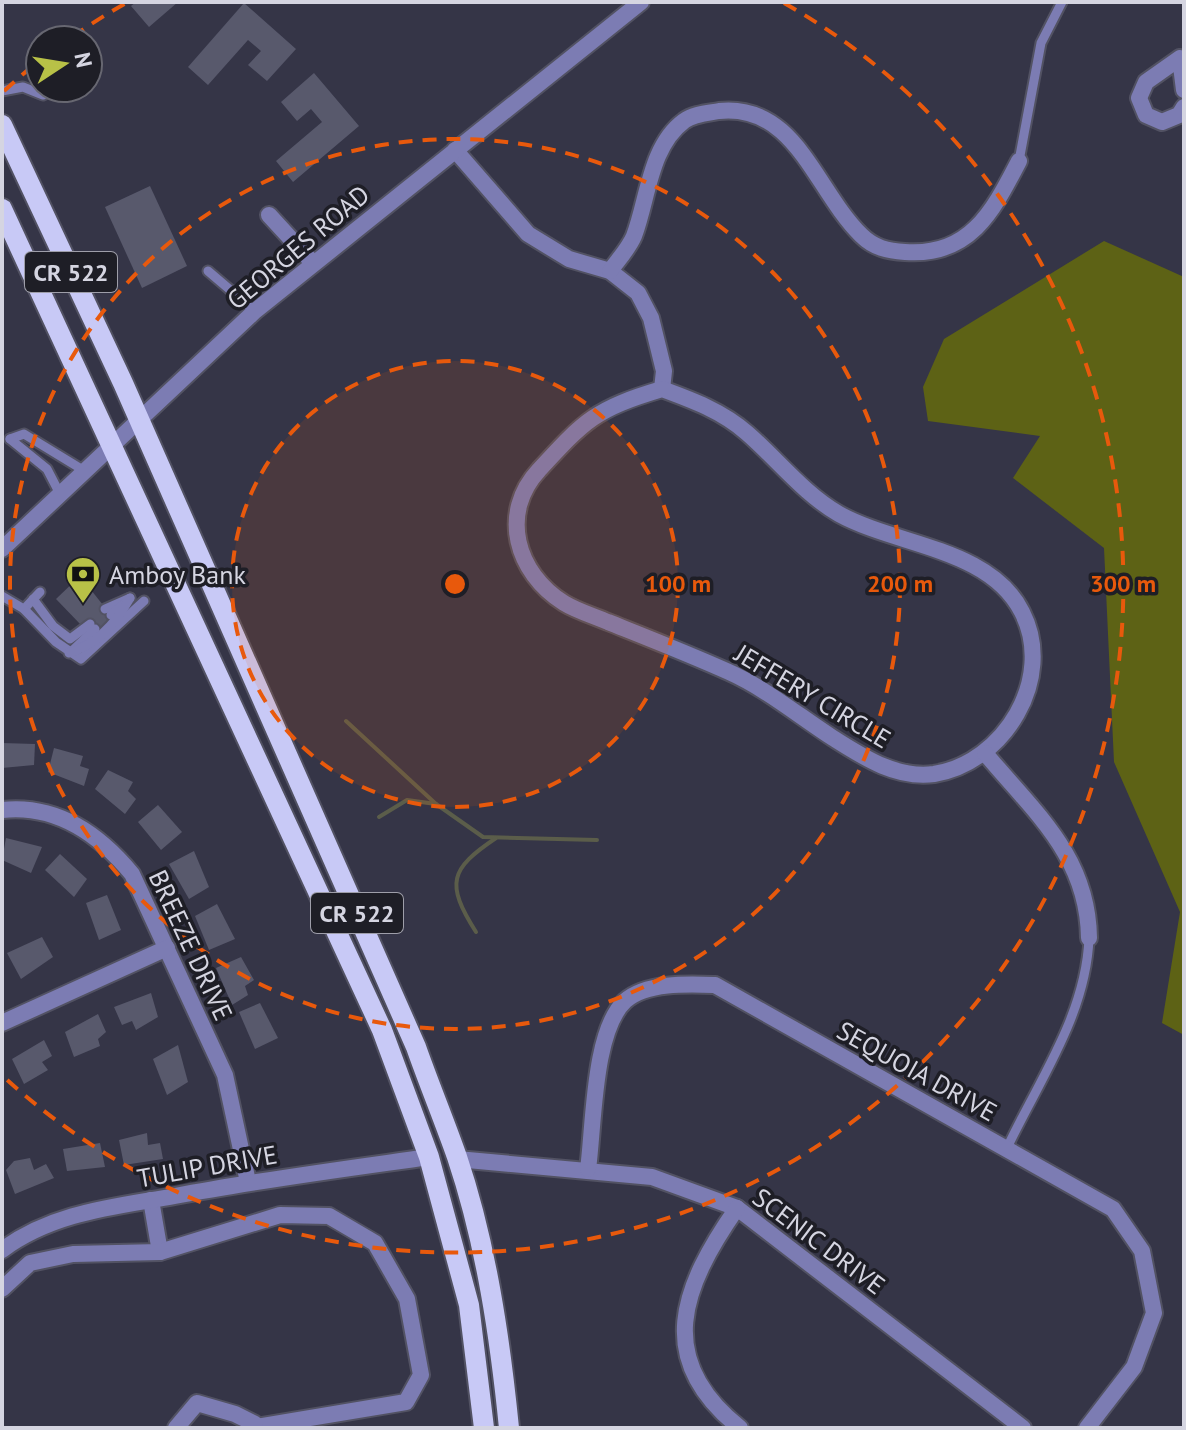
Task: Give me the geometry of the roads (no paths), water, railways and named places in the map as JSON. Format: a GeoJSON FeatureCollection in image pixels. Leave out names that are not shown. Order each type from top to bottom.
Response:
{"type":"FeatureCollection","features":[{"type":"Feature","properties":{"kind":"main road","name":"CR 522"},"geometry":{"type":"LineString","coordinates":[[2,125],[139,419],[416,1047],[457,1159],[476,1230],[502,1360],[509,1428]]}},
{"type":"Feature","properties":{"kind":"main road","name":"CR 522"},"geometry":{"type":"LineString","coordinates":[[2,209],[382,1030],[429,1157],[469,1305],[484,1428]]}},
{"type":"Feature","properties":{"kind":"street","name":"GEORGES ROAD"},"geometry":{"type":"LineString","coordinates":[[2,549],[255,311],[641,2]]}},
{"type":"Feature","properties":{"kind":"street"},"geometry":{"type":"LineString","coordinates":[[1182,56],[1184,90]]}},
{"type":"Feature","properties":{"kind":"street"},"geometry":{"type":"LineString","coordinates":[[1182,56],[1146,82],[1139,98],[1146,115],[1162,122],[1171,120],[1184,107]]}},
{"type":"Feature","properties":{"kind":"street"},"geometry":{"type":"LineString","coordinates":[[610,271],[633,239],[658,154],[669,136],[686,119],[706,113],[733,110],[757,113],[779,126],[859,233],[880,249],[928,254],[949,248],[972,233],[996,207],[1019,161]]}},
{"type":"Feature","properties":{"kind":"street"},"geometry":{"type":"LineString","coordinates":[[455,150],[528,234],[569,259],[610,271],[638,293],[651,318],[664,371],[662,389]]}},
{"type":"Feature","properties":{"kind":"street"},"geometry":{"type":"LineString","coordinates":[[269,215],[313,263]]}},
{"type":"Feature","properties":{"kind":"street","name":"JEFFERY CIRCLE"},"geometry":{"type":"LineString","coordinates":[[662,389],[723,415],[821,502],[840,514],[880,534],[961,560],[1003,585],[1022,611],[1028,628],[1034,657],[1032,679],[1025,699],[1008,726],[985,753],[960,767],[932,774],[893,771],[865,758],[733,673],[564,603],[535,576],[516,542],[517,505],[527,483],[582,424],[612,404],[662,389]]}},
{"type":"Feature","properties":{"kind":"street"},"geometry":{"type":"LineString","coordinates":[[985,753],[1074,864],[1089,916],[1089,938]]}},
{"type":"Feature","properties":{"kind":"street","name":"BREEZE DRIVE"},"geometry":{"type":"LineString","coordinates":[[2,810],[44,812],[85,829],[112,850],[132,874],[231,1091],[248,1182]]}},
{"type":"Feature","properties":{"kind":"street"},"geometry":{"type":"LineString","coordinates":[[2,1023],[167,948]]}},
{"type":"Feature","properties":{"kind":"street","name":"SEQUOIA DRIVE"},"geometry":{"type":"LineString","coordinates":[[588,1169],[605,1035],[626,1001],[671,983],[715,985],[1113,1209],[1142,1251],[1154,1313],[1134,1367],[1087,1428]]}},
{"type":"Feature","properties":{"kind":"street","name":"TULIP DRIVE"},"geometry":{"type":"LineString","coordinates":[[2,1250],[45,1224],[151,1200],[248,1182],[429,1157]]}},
{"type":"Feature","properties":{"kind":"street","name":"SCENIC DRIVE"},"geometry":{"type":"LineString","coordinates":[[457,1159],[652,1177],[737,1208],[1023,1428]]}},
{"type":"Feature","properties":{"kind":"street"},"geometry":{"type":"LineString","coordinates":[[151,1200],[160,1252]]}},
{"type":"Feature","properties":{"kind":"street"},"geometry":{"type":"LineString","coordinates":[[737,1208],[692,1290],[682,1328],[692,1376],[717,1410],[740,1428]]}},
{"type":"Feature","properties":{"kind":"street"},"geometry":{"type":"LineString","coordinates":[[2,1289],[30,1263],[73,1254],[160,1252],[280,1215],[329,1216],[375,1243],[407,1299],[421,1375],[406,1402],[360,1413],[252,1426],[235,1414],[197,1403],[176,1428]]}},
{"type":"Feature","properties":{"kind":"lane"},"geometry":{"type":"LineString","coordinates":[[1019,161],[1041,43],[1062,2]]}},
{"type":"Feature","properties":{"kind":"lane"},"geometry":{"type":"LineString","coordinates":[[2,91],[24,87]]}},
{"type":"Feature","properties":{"kind":"lane"},"geometry":{"type":"LineString","coordinates":[[208,271],[255,311]]}},
{"type":"Feature","properties":{"kind":"lane"},"geometry":{"type":"LineString","coordinates":[[60,494],[47,469],[10,439],[24,434],[83,470]]}},
{"type":"Feature","properties":{"kind":"lane"},"geometry":{"type":"LineString","coordinates":[[2,596],[24,609],[69,653],[81,659],[144,601]]}},
{"type":"Feature","properties":{"kind":"lane"},"geometry":{"type":"LineString","coordinates":[[24,609],[37,596],[53,626],[70,639],[93,626],[69,653]]}},
{"type":"Feature","properties":{"kind":"lane"},"geometry":{"type":"LineString","coordinates":[[69,653],[87,647],[119,618],[130,598],[111,603],[108,612]]}},
{"type":"Feature","properties":{"kind":"lane"},"geometry":{"type":"LineString","coordinates":[[1007,1148],[1064,1036],[1088,972],[1089,938]]}},
{"type":"Feature","properties":{"kind":"waterway"},"geometry":{"type":"LineString","coordinates":[[346,721],[436,804],[483,837],[597,840]]}},
{"type":"Feature","properties":{"kind":"waterway"},"geometry":{"type":"LineString","coordinates":[[379,817],[407,800],[436,804]]}},
{"type":"Feature","properties":{"kind":"waterway"},"geometry":{"type":"LineString","coordinates":[[476,932],[460,901],[457,878],[469,859],[496,838]]}},
{"type":"Feature","properties":{"kind":"place","name":"Amboy Bank"},"geometry":{"type":"Point","coordinates":[83,605]}}]}
